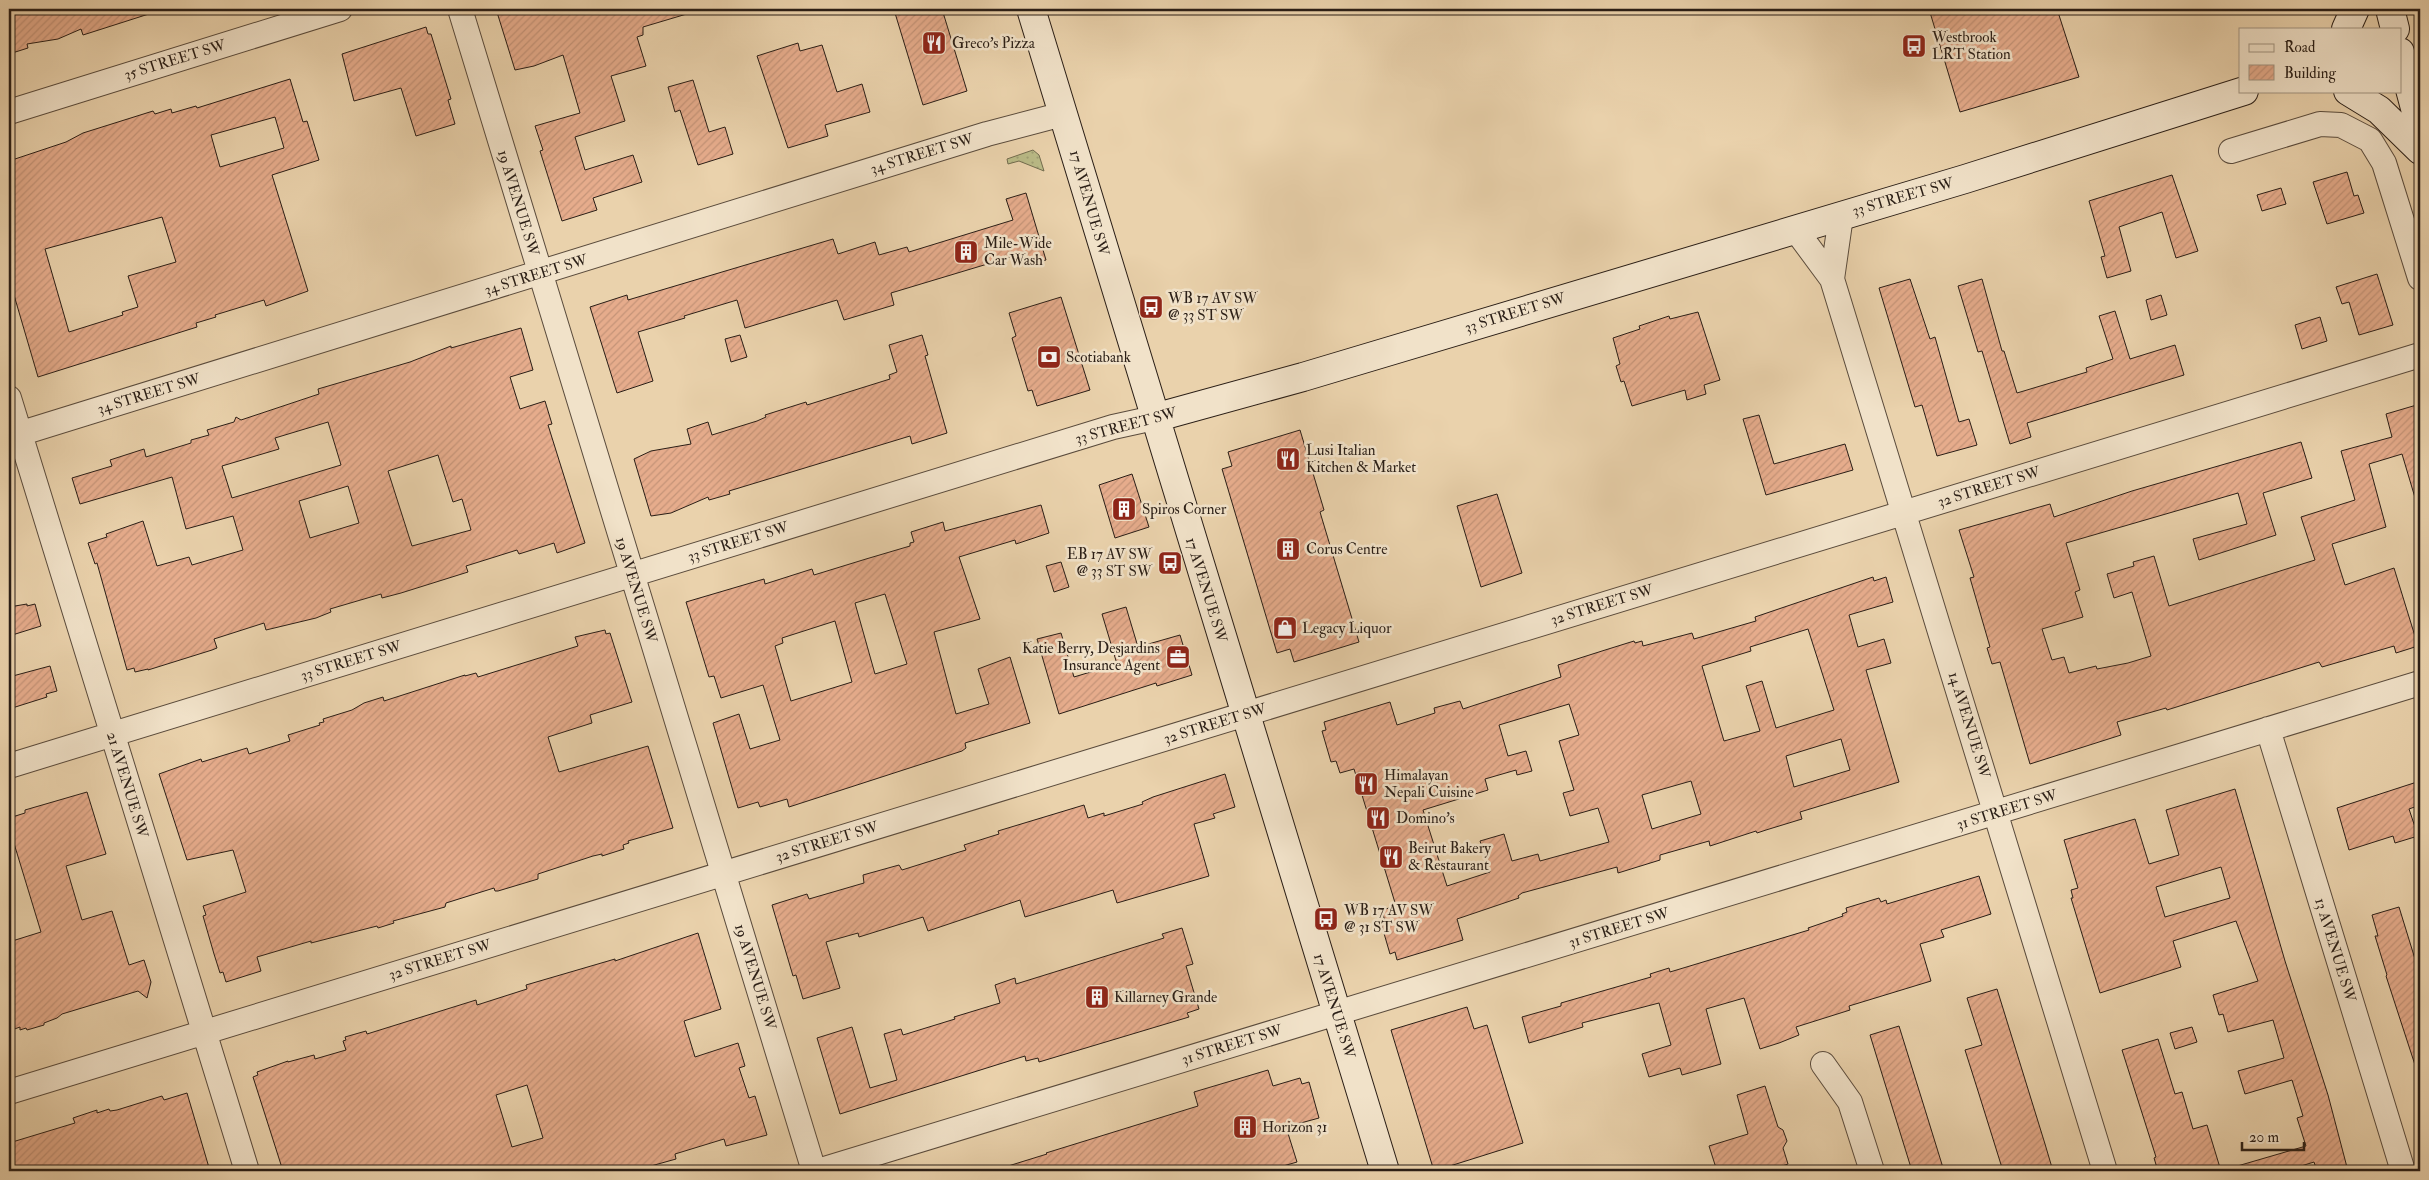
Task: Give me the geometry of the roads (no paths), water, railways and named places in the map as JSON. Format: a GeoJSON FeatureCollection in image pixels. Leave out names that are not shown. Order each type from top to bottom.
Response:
{"type":"FeatureCollection","features":[{"type":"Feature","properties":{"kind":"main road","name":"17 AVENUE SW"},"geometry":{"type":"LineString","coordinates":[[1031,9],[1244,714],[1385,1171]]}},
{"type":"Feature","properties":{"kind":"main road"},"geometry":{"type":"LineString","coordinates":[[2346,28],[2355,9]]}},
{"type":"Feature","properties":{"kind":"main road"},"geometry":{"type":"LineString","coordinates":[[2390,9],[2395,28]]}},
{"type":"Feature","properties":{"kind":"main road"},"geometry":{"type":"LineString","coordinates":[[2402,52],[2420,48]]}},
{"type":"Feature","properties":{"kind":"main road"},"geometry":{"type":"LineString","coordinates":[[2402,54],[2420,65]]}},
{"type":"Feature","properties":{"kind":"main road"},"geometry":{"type":"LineString","coordinates":[[2402,60],[2420,127]]}},
{"type":"Feature","properties":{"kind":"main road","name":"33 STREET SW"},"geometry":{"type":"LineString","coordinates":[[1154,418],[1294,380],[1965,179],[2241,92]]}},
{"type":"Feature","properties":{"kind":"main road"},"geometry":{"type":"LineString","coordinates":[[2350,92],[2379,110],[2420,150]]}},
{"type":"Feature","properties":{"kind":"street","name":"35 STREET SW"},"geometry":{"type":"LineString","coordinates":[[9,112],[340,9]]}},
{"type":"Feature","properties":{"kind":"street","name":"19 AVENUE SW"},"geometry":{"type":"LineString","coordinates":[[460,9],[814,1171]]}},
{"type":"Feature","properties":{"kind":"street","name":"34 STREET SW"},"geometry":{"type":"LineString","coordinates":[[14,435],[540,274],[978,137],[1063,114]]}},
{"type":"Feature","properties":{"kind":"street"},"geometry":{"type":"LineString","coordinates":[[2231,151],[2320,124],[2341,124],[2370,140],[2384,163],[2420,278]]}},
{"type":"Feature","properties":{"kind":"street","name":"14 AVENUE SW"},"geometry":{"type":"LineString","coordinates":[[1832,279],[1840,216]]}},
{"type":"Feature","properties":{"kind":"street","name":"14 AVENUE SW"},"geometry":{"type":"LineString","coordinates":[[1795,229],[1832,279],[2105,1171]]}},
{"type":"Feature","properties":{"kind":"street","name":"32 STREET SW"},"geometry":{"type":"LineString","coordinates":[[9,1092],[2420,355]]}},
{"type":"Feature","properties":{"kind":"street","name":"21 AVENUE SW"},"geometry":{"type":"LineString","coordinates":[[9,398],[14,435],[112,734],[247,1171]]}},
{"type":"Feature","properties":{"kind":"street","name":"33 STREET SW"},"geometry":{"type":"LineString","coordinates":[[9,766],[632,574],[1113,428],[1154,418]]}},
{"type":"Feature","properties":{"kind":"street","name":"31 STREET SW"},"geometry":{"type":"LineString","coordinates":[[818,1171],[1996,814],[2420,683]]}},
{"type":"Feature","properties":{"kind":"street","name":"13 AVENUE SW"},"geometry":{"type":"LineString","coordinates":[[2268,729],[2403,1171]]}},
{"type":"Feature","properties":{"kind":"street"},"geometry":{"type":"LineString","coordinates":[[1823,1064],[1850,1102],[1872,1171]]}},
{"type":"Feature","properties":{"kind":"place","name":"Greco's Pizza"},"geometry":{"type":"Point","coordinates":[934,43]}},
{"type":"Feature","properties":{"kind":"place","name":"Westbrook LRT Station"},"geometry":{"type":"Point","coordinates":[1914,46]}},
{"type":"Feature","properties":{"kind":"place","name":"Mile-Wide Car Wash"},"geometry":{"type":"Point","coordinates":[966,252]}},
{"type":"Feature","properties":{"kind":"place","name":"WB 17 AV SW @ 33 ST SW"},"geometry":{"type":"Point","coordinates":[1151,307]}},
{"type":"Feature","properties":{"kind":"place","name":"Scotiabank"},"geometry":{"type":"Point","coordinates":[1049,357]}},
{"type":"Feature","properties":{"kind":"place","name":"Lusi Italian Kitchen & Market"},"geometry":{"type":"Point","coordinates":[1288,459]}},
{"type":"Feature","properties":{"kind":"place","name":"Spiros Corner"},"geometry":{"type":"Point","coordinates":[1124,509]}},
{"type":"Feature","properties":{"kind":"place","name":"Corus Centre"},"geometry":{"type":"Point","coordinates":[1288,549]}},
{"type":"Feature","properties":{"kind":"place","name":"EB 17 AV SW @ 33 ST SW"},"geometry":{"type":"Point","coordinates":[1170,563]}},
{"type":"Feature","properties":{"kind":"place","name":"Legacy Liquor"},"geometry":{"type":"Point","coordinates":[1285,628]}},
{"type":"Feature","properties":{"kind":"place","name":"Katie Berry, Desjardins Insurance Agent"},"geometry":{"type":"Point","coordinates":[1178,657]}},
{"type":"Feature","properties":{"kind":"place","name":"Himalayan Nepali Cuisine"},"geometry":{"type":"Point","coordinates":[1366,784]}},
{"type":"Feature","properties":{"kind":"place","name":"Domino's"},"geometry":{"type":"Point","coordinates":[1378,818]}},
{"type":"Feature","properties":{"kind":"place","name":"Beirut Bakery & Restaurant"},"geometry":{"type":"Point","coordinates":[1391,857]}},
{"type":"Feature","properties":{"kind":"place","name":"WB 17 AV SW @ 31 ST SW"},"geometry":{"type":"Point","coordinates":[1326,919]}},
{"type":"Feature","properties":{"kind":"place","name":"Killarney Grande"},"geometry":{"type":"Point","coordinates":[1097,997]}},
{"type":"Feature","properties":{"kind":"place","name":"Horizon 31"},"geometry":{"type":"Point","coordinates":[1245,1127]}}]}
